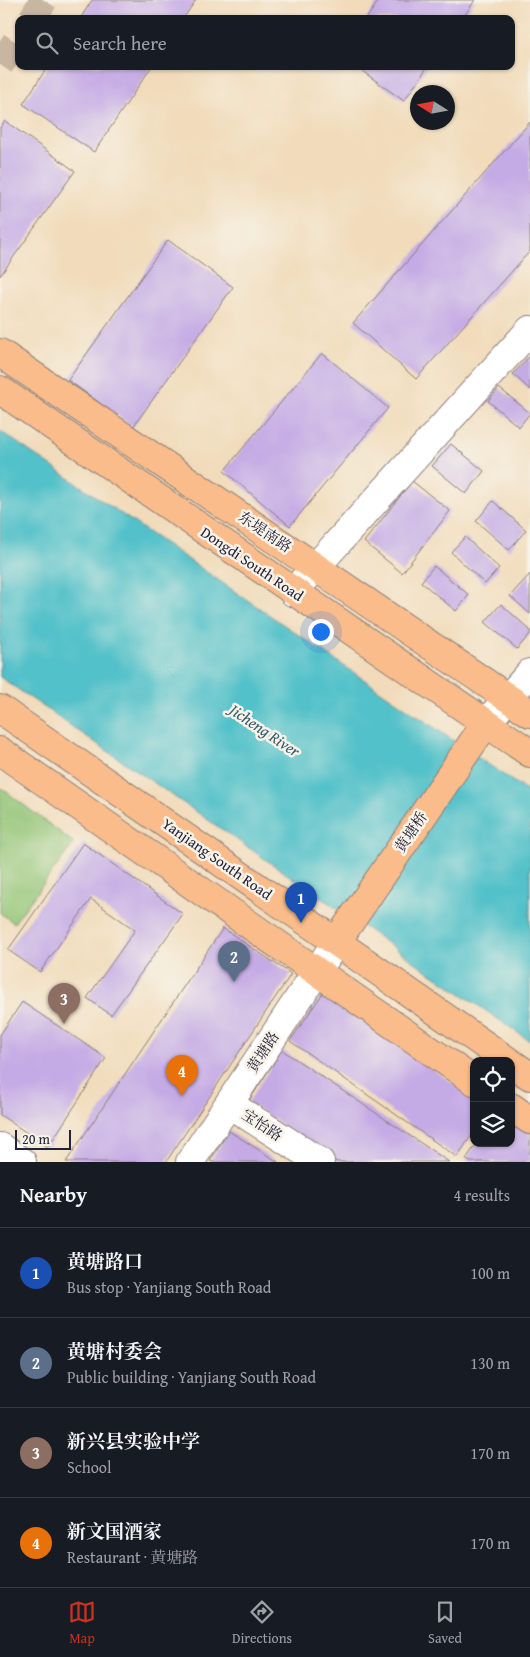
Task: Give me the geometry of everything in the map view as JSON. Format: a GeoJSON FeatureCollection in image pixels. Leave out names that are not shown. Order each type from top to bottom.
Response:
{"type":"FeatureCollection","features":[{"type":"Feature","properties":{"kind":"main road","name":"东堤南路"},"geometry":{"type":"LineString","coordinates":[[0,353],[519,705]]}},
{"type":"Feature","properties":{"kind":"main road","name":"Dongdi South Road"},"geometry":{"type":"LineString","coordinates":[[0,390],[530,753]]}},
{"type":"Feature","properties":{"kind":"main road","name":"Yanjiang South Road"},"geometry":{"type":"LineString","coordinates":[[0,709],[502,1057]]}},
{"type":"Feature","properties":{"kind":"main road","name":"黄塘桥"},"geometry":{"type":"LineString","coordinates":[[336,942],[486,723]]}},
{"type":"Feature","properties":{"kind":"main road"},"geometry":{"type":"LineString","coordinates":[[0,751],[470,1078]]}},
{"type":"Feature","properties":{"kind":"main road"},"geometry":{"type":"LineString","coordinates":[[515,1066],[530,1076]]}},
{"type":"Feature","properties":{"kind":"main road"},"geometry":{"type":"LineString","coordinates":[[515,1110],[530,1120]]}},
{"type":"Feature","properties":{"kind":"street"},"geometry":{"type":"LineString","coordinates":[[294,592],[530,330]]}},
{"type":"Feature","properties":{"kind":"street"},"geometry":{"type":"LineString","coordinates":[[486,723],[519,705],[530,673]]}},
{"type":"Feature","properties":{"kind":"street","name":"黄塘路"},"geometry":{"type":"LineString","coordinates":[[190,1162],[336,942]]}},
{"type":"Feature","properties":{"kind":"street","name":"宝怡路"},"geometry":{"type":"LineString","coordinates":[[228,1104],[320,1162]]}},
{"type":"Feature","properties":{"kind":"street"},"geometry":{"type":"LineString","coordinates":[[0,1147],[22,1162]]}},
{"type":"Feature","properties":{"kind":"green space"},"geometry":{"type":"Polygon","coordinates":[[[0,787],[74,843],[14,923],[0,913],[0,787]]]}},
{"type":"Feature","properties":{"kind":"water","name":"Jicheng River"},"geometry":{"type":"Polygon","coordinates":[[[0,431],[530,793],[530,1041],[0,677],[0,431]]]}},
{"type":"Feature","properties":{"kind":"building"},"geometry":{"type":"Polygon","coordinates":[[[92,0],[196,0],[186,15],[83,15],[92,0]]]}},
{"type":"Feature","properties":{"kind":"building"},"geometry":{"type":"Polygon","coordinates":[[[379,0],[475,0],[465,15],[369,15],[379,0]]]}},
{"type":"Feature","properties":{"kind":"building"},"geometry":{"type":"Polygon","coordinates":[[[45,70],[149,70],[94,152],[23,104],[45,70]]]}},
{"type":"Feature","properties":{"kind":"building"},"geometry":{"type":"Polygon","coordinates":[[[361,70],[425,70],[415,85],[410,85],[410,92],[404,101],[361,70]]]}},
{"type":"Feature","properties":{"kind":"building"},"geometry":{"type":"Polygon","coordinates":[[[5,121],[75,171],[0,276],[0,128],[5,121]]]}},
{"type":"Feature","properties":{"kind":"building"},"geometry":{"type":"Polygon","coordinates":[[[530,122],[530,251],[416,379],[353,323],[530,122]]]}},
{"type":"Feature","properties":{"kind":"building"},"geometry":{"type":"Polygon","coordinates":[[[168,240],[233,287],[133,427],[68,380],[168,240]]]}},
{"type":"Feature","properties":{"kind":"building"},"geometry":{"type":"Polygon","coordinates":[[[322,353],[388,408],[290,526],[224,471],[322,353]]]}},
{"type":"Feature","properties":{"kind":"building"},"geometry":{"type":"Polygon","coordinates":[[[530,356],[530,390],[513,374],[530,356]]]}},
{"type":"Feature","properties":{"kind":"building"},"geometry":{"type":"Polygon","coordinates":[[[499,388],[530,413],[519,427],[488,401],[499,388]]]}},
{"type":"Feature","properties":{"kind":"building"},"geometry":{"type":"Polygon","coordinates":[[[451,444],[484,471],[466,494],[432,466],[451,444]]]}},
{"type":"Feature","properties":{"kind":"building"},"geometry":{"type":"Polygon","coordinates":[[[412,481],[450,511],[402,573],[364,542],[412,481]]]}},
{"type":"Feature","properties":{"kind":"building"},"geometry":{"type":"Polygon","coordinates":[[[493,501],[526,530],[509,550],[476,521],[493,501]]]}},
{"type":"Feature","properties":{"kind":"building"},"geometry":{"type":"Polygon","coordinates":[[[465,537],[499,568],[485,584],[451,552],[465,537]]]}},
{"type":"Feature","properties":{"kind":"building"},"geometry":{"type":"Polygon","coordinates":[[[434,566],[469,595],[456,611],[421,582],[434,566]]]}},
{"type":"Feature","properties":{"kind":"building"},"geometry":{"type":"Polygon","coordinates":[[[530,574],[530,614],[510,596],[530,574]]]}},
{"type":"Feature","properties":{"kind":"building"},"geometry":{"type":"Polygon","coordinates":[[[501,604],[530,630],[530,634],[517,649],[485,622],[501,604]]]}},
{"type":"Feature","properties":{"kind":"building"},"geometry":{"type":"Polygon","coordinates":[[[83,843],[183,914],[111,1015],[87,998],[135,930],[91,899],[40,972],[8,950],[83,843]]]}},
{"type":"Feature","properties":{"kind":"building"},"geometry":{"type":"Polygon","coordinates":[[[223,928],[291,974],[166,1162],[66,1162],[223,928]]]}},
{"type":"Feature","properties":{"kind":"building"},"geometry":{"type":"Polygon","coordinates":[[[323,993],[470,1095],[470,1138],[457,1157],[290,1041],[323,993]]]}},
{"type":"Feature","properties":{"kind":"building"},"geometry":{"type":"Polygon","coordinates":[[[22,1002],[106,1058],[48,1147],[0,1115],[0,1035],[22,1002]]]}},
{"type":"Feature","properties":{"kind":"building"},"geometry":{"type":"Polygon","coordinates":[[[282,1050],[449,1162],[337,1162],[248,1102],[282,1050]]]}},
{"type":"Feature","properties":{"kind":"building"},"geometry":{"type":"Polygon","coordinates":[[[515,1123],[530,1133],[530,1162],[470,1162],[466,1159],[474,1147],[515,1147],[515,1123]]]}},
{"type":"Feature","properties":{"kind":"building"},"geometry":{"type":"Polygon","coordinates":[[[229,1131],[278,1162],[210,1161],[229,1131]]]}},
{"type":"Feature","properties":{"kind":"tunnel"},"geometry":{"type":"LineString","coordinates":[[35,15],[44,0]]}},
{"type":"Feature","properties":{"kind":"tunnel"},"geometry":{"type":"LineString","coordinates":[[0,65],[15,43]]}},
{"type":"Feature","properties":{"kind":"place","name":"黄塘路口"},"geometry":{"type":"Point","coordinates":[301,923]}},
{"type":"Feature","properties":{"kind":"place","name":"黄塘村委会"},"geometry":{"type":"Point","coordinates":[234,982]}},
{"type":"Feature","properties":{"kind":"place","name":"新兴县实验中学"},"geometry":{"type":"Point","coordinates":[64,1024]}},
{"type":"Feature","properties":{"kind":"place","name":"新文国酒家"},"geometry":{"type":"Point","coordinates":[182,1096]}}]}
